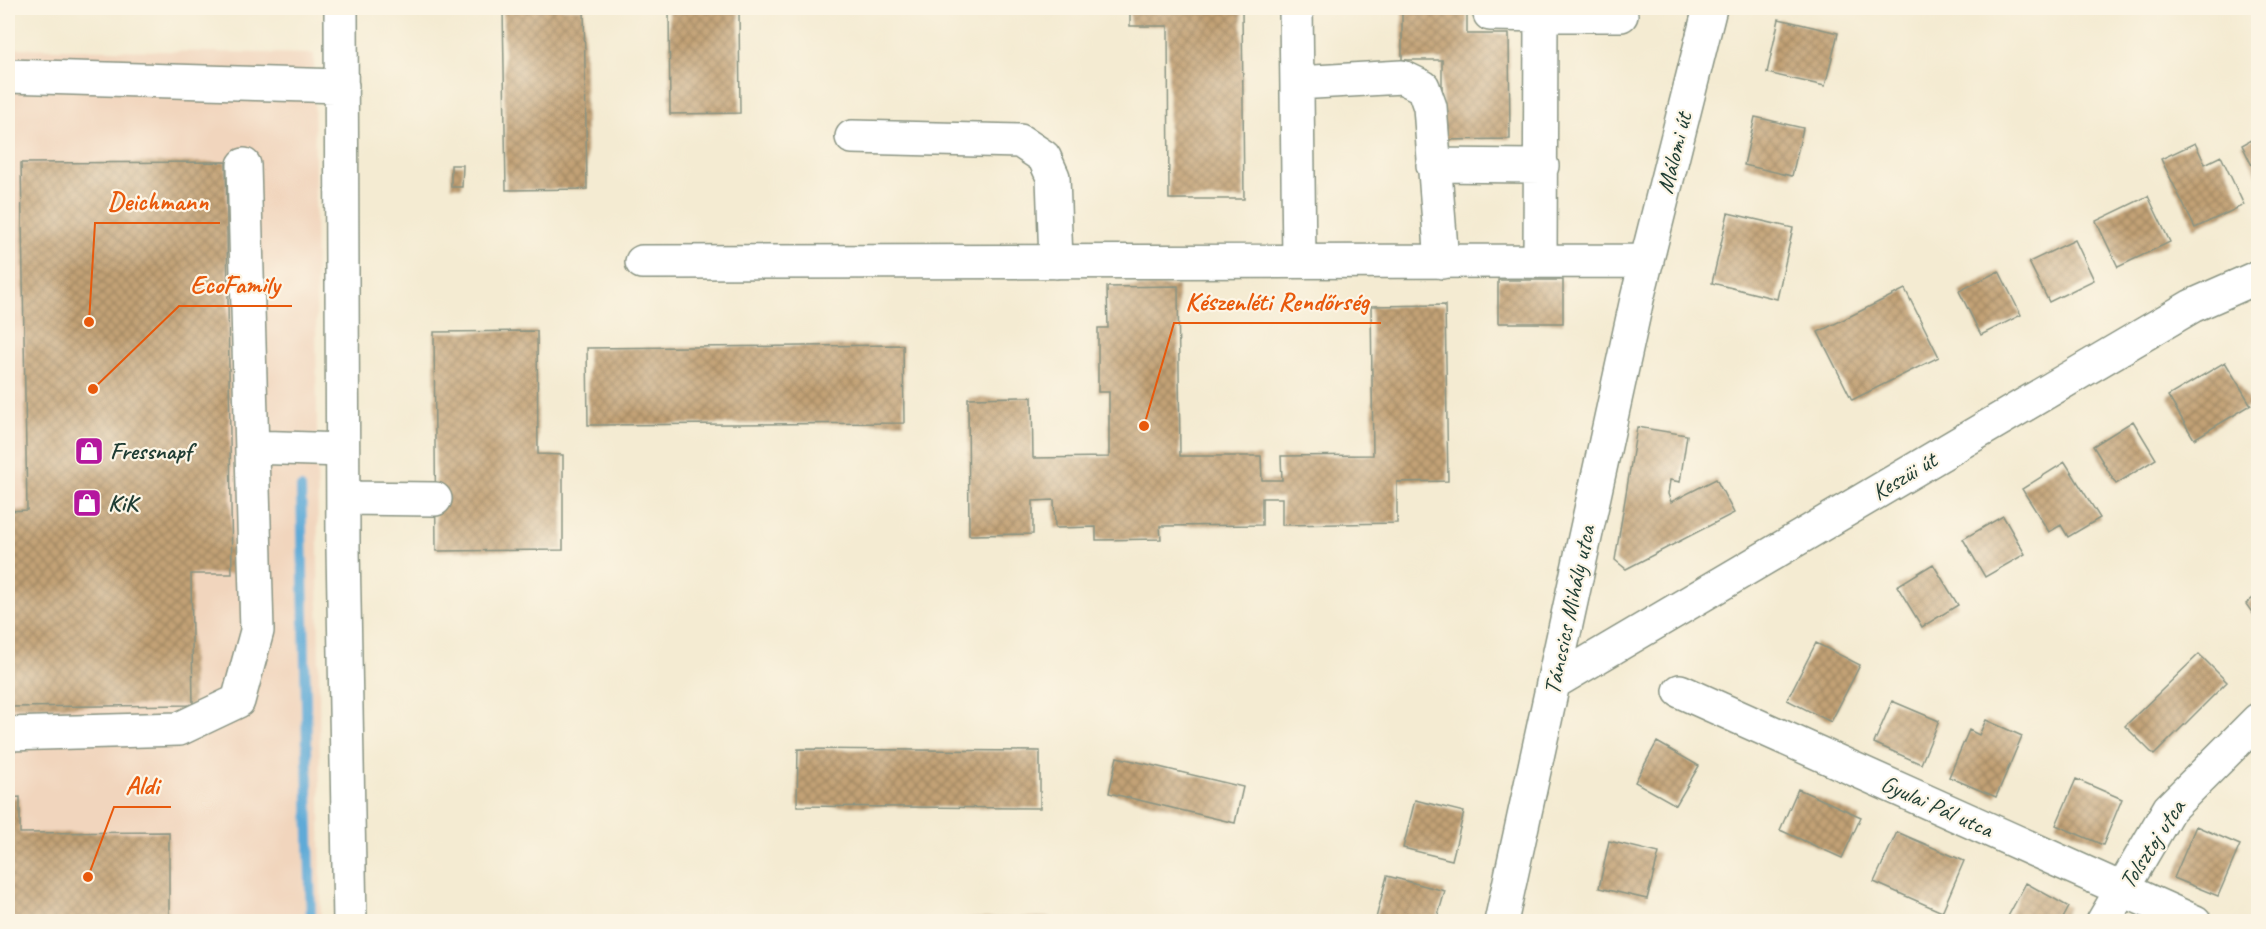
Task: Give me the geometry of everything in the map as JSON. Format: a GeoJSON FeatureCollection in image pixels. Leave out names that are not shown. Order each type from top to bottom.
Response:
{"type":"FeatureCollection","features":[{"type":"Feature","properties":{"kind":"street"},"geometry":{"type":"LineString","coordinates":[[1296,8],[1299,261]]}},
{"type":"Feature","properties":{"kind":"street"},"geometry":{"type":"LineString","coordinates":[[1490,8],[1490,14],[1622,15]]}},
{"type":"Feature","properties":{"kind":"street","name":"Málomi út"},"geometry":{"type":"LineString","coordinates":[[1637,299],[1710,8]]}},
{"type":"Feature","properties":{"kind":"street"},"geometry":{"type":"LineString","coordinates":[[1540,261],[1541,15]]}},
{"type":"Feature","properties":{"kind":"street"},"geometry":{"type":"LineString","coordinates":[[341,16],[342,450],[350,921]]}},
{"type":"Feature","properties":{"kind":"street"},"geometry":{"type":"LineString","coordinates":[[8,76],[342,86]]}},
{"type":"Feature","properties":{"kind":"street"},"geometry":{"type":"LineString","coordinates":[[1297,82],[1402,77],[1423,87],[1430,106],[1442,262]]}},
{"type":"Feature","properties":{"kind":"street"},"geometry":{"type":"LineString","coordinates":[[852,137],[1020,141],[1044,157],[1053,177],[1056,262]]}},
{"type":"Feature","properties":{"kind":"street"},"geometry":{"type":"LineString","coordinates":[[8,734],[179,729],[238,701],[257,631],[244,165]]}},
{"type":"Feature","properties":{"kind":"street"},"geometry":{"type":"LineString","coordinates":[[1433,165],[1542,166]]}},
{"type":"Feature","properties":{"kind":"street"},"geometry":{"type":"LineString","coordinates":[[642,262],[1647,261]]}},
{"type":"Feature","properties":{"kind":"street","name":"Keszüi út"},"geometry":{"type":"LineString","coordinates":[[1553,683],[2192,306],[2259,276]]}},
{"type":"Feature","properties":{"kind":"street","name":"Táncsics Mihály utca"},"geometry":{"type":"LineString","coordinates":[[1501,921],[1637,299]]}},
{"type":"Feature","properties":{"kind":"street"},"geometry":{"type":"LineString","coordinates":[[252,447],[342,450]]}},
{"type":"Feature","properties":{"kind":"street"},"geometry":{"type":"LineString","coordinates":[[343,498],[435,499]]}},
{"type":"Feature","properties":{"kind":"street","name":"Gyulai Pál utca"},"geometry":{"type":"LineString","coordinates":[[1680,691],[2195,921]]}},
{"type":"Feature","properties":{"kind":"street","name":"Tolsztoj utca"},"geometry":{"type":"LineString","coordinates":[[2103,921],[2169,809],[2259,720]]}},
{"type":"Feature","properties":{"kind":"shaded area"},"geometry":{"type":"Polygon","coordinates":[[[8,48],[314,54],[321,921],[8,922],[8,48]]]}},
{"type":"Feature","properties":{"kind":"building"},"geometry":{"type":"Polygon","coordinates":[[[503,8],[584,8],[587,189],[506,190],[503,8]]]}},
{"type":"Feature","properties":{"kind":"building"},"geometry":{"type":"Polygon","coordinates":[[[669,8],[739,8],[740,113],[670,114],[669,8]]]}},
{"type":"Feature","properties":{"kind":"building"},"geometry":{"type":"Polygon","coordinates":[[[1130,8],[1242,8],[1244,199],[1169,199],[1168,26],[1130,26],[1130,8]]]}},
{"type":"Feature","properties":{"kind":"building"},"geometry":{"type":"Polygon","coordinates":[[[1402,8],[1467,8],[1467,34],[1509,34],[1510,139],[1442,140],[1442,60],[1402,60],[1402,8]]]}},
{"type":"Feature","properties":{"kind":"building"},"geometry":{"type":"Polygon","coordinates":[[[1779,19],[1838,33],[1825,86],[1767,73],[1779,19]]]}},
{"type":"Feature","properties":{"kind":"building"},"geometry":{"type":"Polygon","coordinates":[[[1755,117],[1803,128],[1792,176],[1744,165],[1755,117]]]}},
{"type":"Feature","properties":{"kind":"building"},"geometry":{"type":"Polygon","coordinates":[[[2258,136],[2258,178],[2242,145],[2258,136]]]}},
{"type":"Feature","properties":{"kind":"building"},"geometry":{"type":"Polygon","coordinates":[[[2195,143],[2205,164],[2221,156],[2244,205],[2195,228],[2161,159],[2195,143]]]}},
{"type":"Feature","properties":{"kind":"building"},"geometry":{"type":"Polygon","coordinates":[[[226,162],[232,574],[191,574],[193,705],[8,707],[8,511],[27,510],[21,163],[226,162]]]}},
{"type":"Feature","properties":{"kind":"building"},"geometry":{"type":"Polygon","coordinates":[[[451,165],[463,165],[462,187],[451,187],[451,165]]]}},
{"type":"Feature","properties":{"kind":"building"},"geometry":{"type":"Polygon","coordinates":[[[2148,196],[2170,242],[2118,267],[2096,221],[2148,196]]]}},
{"type":"Feature","properties":{"kind":"building"},"geometry":{"type":"Polygon","coordinates":[[[1728,213],[1793,228],[1777,299],[1712,283],[1728,213]]]}},
{"type":"Feature","properties":{"kind":"building"},"geometry":{"type":"Polygon","coordinates":[[[2075,240],[2094,280],[2049,302],[2029,262],[2075,240]]]}},
{"type":"Feature","properties":{"kind":"building"},"geometry":{"type":"Polygon","coordinates":[[[1999,271],[2021,315],[1981,335],[1959,291],[1999,271]]]}},
{"type":"Feature","properties":{"kind":"building"},"geometry":{"type":"Polygon","coordinates":[[[1498,280],[1563,280],[1563,323],[1498,323],[1498,280]]]}},
{"type":"Feature","properties":{"kind":"building"},"geometry":{"type":"Polygon","coordinates":[[[1178,286],[1180,456],[1261,456],[1262,480],[1282,480],[1281,456],[1373,455],[1371,306],[1445,305],[1448,481],[1397,482],[1397,523],[1282,525],[1282,498],[1262,498],[1262,525],[1160,526],[1161,539],[1096,540],[1096,527],[1055,528],[1054,500],[1033,501],[1033,534],[969,535],[968,398],[1032,397],[1033,458],[1109,457],[1109,392],[1098,392],[1098,328],[1108,328],[1107,287],[1178,286]]]}},
{"type":"Feature","properties":{"kind":"building"},"geometry":{"type":"Polygon","coordinates":[[[1905,289],[1939,357],[1852,400],[1818,332],[1905,289]]]}},
{"type":"Feature","properties":{"kind":"building"},"geometry":{"type":"Polygon","coordinates":[[[537,331],[538,454],[563,455],[563,550],[436,551],[434,332],[537,331]]]}},
{"type":"Feature","properties":{"kind":"building"},"geometry":{"type":"Polygon","coordinates":[[[903,345],[904,423],[588,425],[587,348],[903,345]]]}},
{"type":"Feature","properties":{"kind":"building"},"geometry":{"type":"Polygon","coordinates":[[[2225,362],[2251,405],[2194,439],[2168,396],[2225,362]]]}},
{"type":"Feature","properties":{"kind":"building"},"geometry":{"type":"Polygon","coordinates":[[[2133,421],[2156,459],[2116,484],[2093,446],[2133,421]]]}},
{"type":"Feature","properties":{"kind":"building"},"geometry":{"type":"Polygon","coordinates":[[[1637,427],[1687,435],[1680,482],[1670,480],[1668,494],[1671,502],[1716,479],[1734,513],[1626,569],[1615,560],[1637,427]]]}},
{"type":"Feature","properties":{"kind":"building"},"geometry":{"type":"Polygon","coordinates":[[[2065,462],[2100,518],[2068,537],[2061,525],[2049,532],[2022,489],[2065,462]]]}},
{"type":"Feature","properties":{"kind":"building"},"geometry":{"type":"Polygon","coordinates":[[[2003,516],[2025,554],[1985,577],[1963,539],[2003,516]]]}},
{"type":"Feature","properties":{"kind":"building"},"geometry":{"type":"Polygon","coordinates":[[[1933,564],[1958,605],[1922,627],[1897,586],[1933,564]]]}},
{"type":"Feature","properties":{"kind":"building"},"geometry":{"type":"Polygon","coordinates":[[[2258,594],[2258,621],[2246,604],[2258,594]]]}},
{"type":"Feature","properties":{"kind":"building"},"geometry":{"type":"Polygon","coordinates":[[[1816,643],[1860,665],[1831,722],[1787,700],[1816,643]]]}},
{"type":"Feature","properties":{"kind":"building"},"geometry":{"type":"Polygon","coordinates":[[[2199,654],[2227,682],[2154,755],[2125,726],[2199,654]]]}},
{"type":"Feature","properties":{"kind":"building"},"geometry":{"type":"Polygon","coordinates":[[[1892,701],[1939,721],[1921,764],[1874,743],[1892,701]]]}},
{"type":"Feature","properties":{"kind":"building"},"geometry":{"type":"Polygon","coordinates":[[[1986,720],[2022,736],[1996,797],[1949,777],[1969,730],[1979,735],[1986,720]]]}},
{"type":"Feature","properties":{"kind":"building"},"geometry":{"type":"Polygon","coordinates":[[[1657,742],[1699,766],[1676,805],[1635,782],[1657,742]]]}},
{"type":"Feature","properties":{"kind":"building"},"geometry":{"type":"Polygon","coordinates":[[[798,749],[1040,751],[1040,808],[797,806],[798,749]]]}},
{"type":"Feature","properties":{"kind":"building"},"geometry":{"type":"Polygon","coordinates":[[[1117,757],[1243,787],[1235,823],[1109,793],[1117,757]]]}},
{"type":"Feature","properties":{"kind":"building"},"geometry":{"type":"Polygon","coordinates":[[[2076,779],[2122,799],[2103,845],[2056,825],[2076,779]]]}},
{"type":"Feature","properties":{"kind":"building"},"geometry":{"type":"Polygon","coordinates":[[[1798,789],[1861,817],[1842,858],[1780,830],[1798,789]]]}},
{"type":"Feature","properties":{"kind":"building"},"geometry":{"type":"Polygon","coordinates":[[[20,797],[20,833],[169,832],[169,922],[8,922],[8,798],[20,797]]]}},
{"type":"Feature","properties":{"kind":"building"},"geometry":{"type":"Polygon","coordinates":[[[1415,800],[1464,812],[1452,860],[1403,848],[1415,800]]]}},
{"type":"Feature","properties":{"kind":"building"},"geometry":{"type":"Polygon","coordinates":[[[2196,826],[2240,845],[2218,896],[2174,878],[2196,826]]]}},
{"type":"Feature","properties":{"kind":"building"},"geometry":{"type":"Polygon","coordinates":[[[1897,832],[1964,861],[1942,912],[1874,882],[1897,832]]]}},
{"type":"Feature","properties":{"kind":"building"},"geometry":{"type":"Polygon","coordinates":[[[1609,841],[1659,853],[1647,899],[1599,888],[1609,841]]]}},
{"type":"Feature","properties":{"kind":"building"},"geometry":{"type":"Polygon","coordinates":[[[1387,876],[1445,891],[1436,922],[1375,922],[1387,876]]]}},
{"type":"Feature","properties":{"kind":"building"},"geometry":{"type":"Polygon","coordinates":[[[2026,883],[2069,907],[2061,922],[2005,922],[2026,883]]]}},
{"type":"Feature","properties":{"kind":"building"},"geometry":{"type":"Polygon","coordinates":[[[1050,917],[1050,922],[966,922],[966,919],[1050,917]]]}},
{"type":"Feature","properties":{"kind":"waterway"},"geometry":{"type":"LineString","coordinates":[[301,488],[311,922]]}},
{"type":"Feature","properties":{"kind":"place","name":"Deichmann"},"geometry":{"type":"Point","coordinates":[89,322]}},
{"type":"Feature","properties":{"kind":"place","name":"EcoFamily"},"geometry":{"type":"Point","coordinates":[93,389]}},
{"type":"Feature","properties":{"kind":"place","name":"Készenléti Rendőrség"},"geometry":{"type":"Point","coordinates":[1144,426]}},
{"type":"Feature","properties":{"kind":"place","name":"Fressnapf"},"geometry":{"type":"Point","coordinates":[89,451]}},
{"type":"Feature","properties":{"kind":"place","name":"KiK"},"geometry":{"type":"Point","coordinates":[87,503]}},
{"type":"Feature","properties":{"kind":"place","name":"Aldi"},"geometry":{"type":"Point","coordinates":[88,877]}}]}
